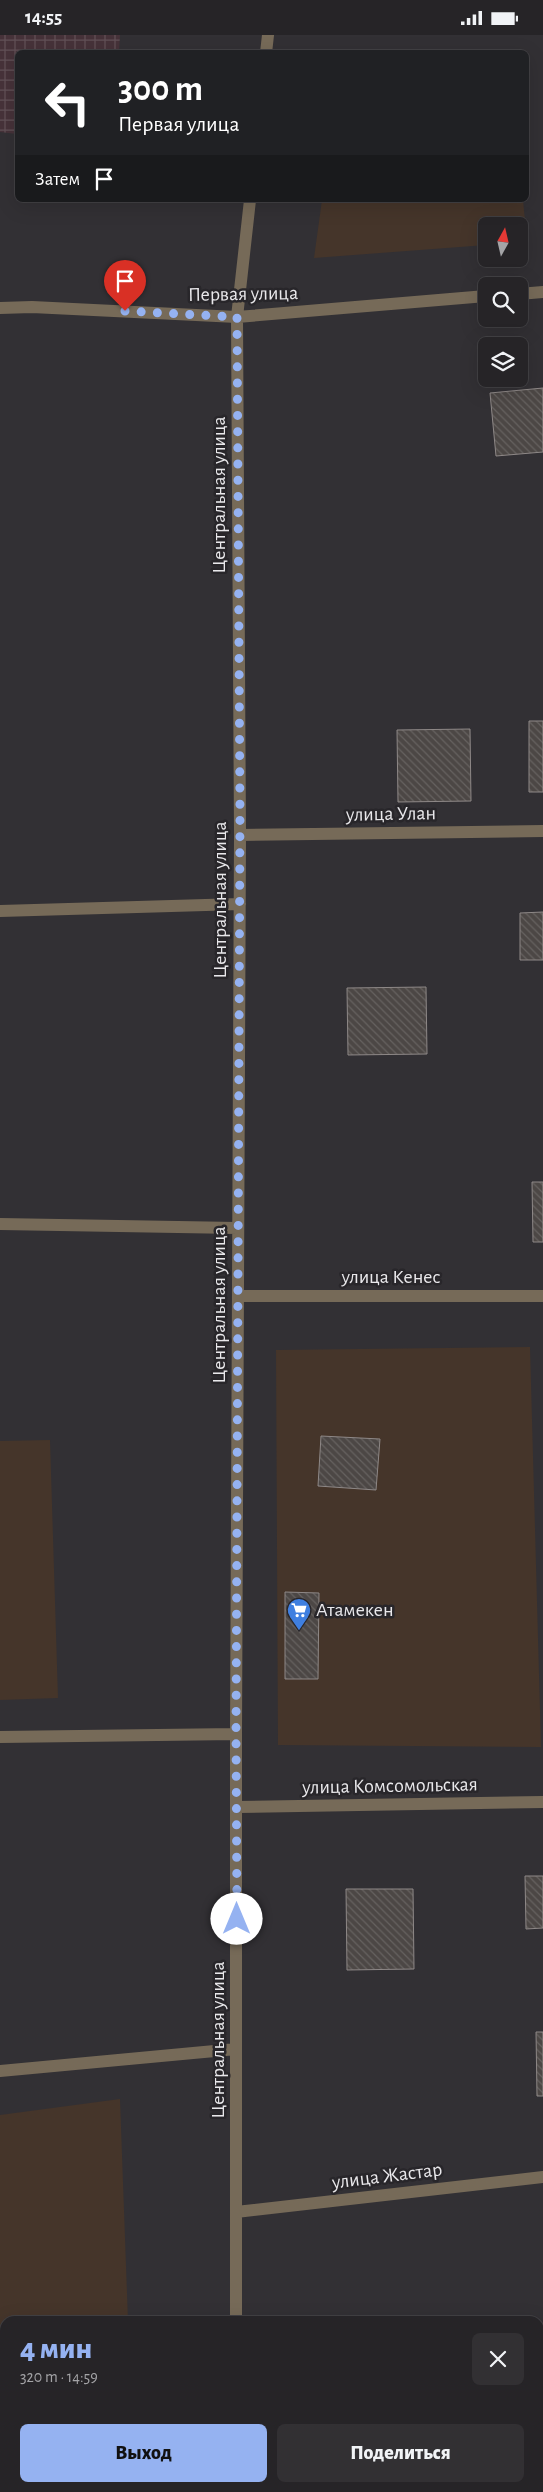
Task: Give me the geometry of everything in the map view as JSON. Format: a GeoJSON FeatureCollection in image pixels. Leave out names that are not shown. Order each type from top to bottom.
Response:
{"type":"FeatureCollection","features":[{"type":"Feature","properties":{"kind":"street"},"geometry":{"type":"LineString","coordinates":[[266,50],[268,35]]}},
{"type":"Feature","properties":{"kind":"street","name":"Центральная улица"},"geometry":{"type":"LineString","coordinates":[[236,2316],[237,1228],[240,904],[237,317],[250,202]]}},
{"type":"Feature","properties":{"kind":"street"},"geometry":{"type":"LineString","coordinates":[[528,293],[543,292]]}},
{"type":"Feature","properties":{"kind":"street","name":"Первая улица"},"geometry":{"type":"LineString","coordinates":[[0,308],[32,307],[237,317],[478,298]]}},
{"type":"Feature","properties":{"kind":"street","name":"улица Улан"},"geometry":{"type":"LineString","coordinates":[[240,835],[543,831]]}},
{"type":"Feature","properties":{"kind":"street"},"geometry":{"type":"LineString","coordinates":[[0,911],[240,904]]}},
{"type":"Feature","properties":{"kind":"street"},"geometry":{"type":"LineString","coordinates":[[0,1224],[237,1228]]}},
{"type":"Feature","properties":{"kind":"street","name":"улица Кенес"},"geometry":{"type":"LineString","coordinates":[[238,1296],[543,1296]]}},
{"type":"Feature","properties":{"kind":"street"},"geometry":{"type":"LineString","coordinates":[[0,1737],[236,1734]]}},
{"type":"Feature","properties":{"kind":"street","name":"улица Комсомольская"},"geometry":{"type":"LineString","coordinates":[[237,1807],[543,1802]]}},
{"type":"Feature","properties":{"kind":"street"},"geometry":{"type":"LineString","coordinates":[[0,2071],[236,2049]]}},
{"type":"Feature","properties":{"kind":"street","name":"улица Жастар"},"geometry":{"type":"LineString","coordinates":[[236,2212],[543,2177]]}},
{"type":"Feature","properties":{"kind":"shaded area"},"geometry":{"type":"Polygon","coordinates":[[[0,35],[120,35],[119,50],[15,50],[15,134],[0,132],[0,35]]]}},
{"type":"Feature","properties":{"kind":"shaded area"},"geometry":{"type":"Polygon","coordinates":[[[322,202],[523,202],[525,217],[478,217],[478,246],[314,258],[322,202]]]}},
{"type":"Feature","properties":{"kind":"shaded area"},"geometry":{"type":"Polygon","coordinates":[[[530,1347],[541,1747],[278,1745],[276,1350],[530,1347]]]}},
{"type":"Feature","properties":{"kind":"shaded area"},"geometry":{"type":"Polygon","coordinates":[[[50,1440],[58,1698],[0,1700],[0,1441],[50,1440]]]}},
{"type":"Feature","properties":{"kind":"shaded area"},"geometry":{"type":"Polygon","coordinates":[[[120,2099],[128,2316],[0,2316],[0,2115],[120,2099]]]}},
{"type":"Feature","properties":{"kind":"building"},"geometry":{"type":"Polygon","coordinates":[[[543,388],[543,452],[496,456],[490,393],[543,388]]]}},
{"type":"Feature","properties":{"kind":"building"},"geometry":{"type":"Polygon","coordinates":[[[529,721],[543,721],[543,792],[529,792],[529,721]]]}},
{"type":"Feature","properties":{"kind":"building"},"geometry":{"type":"Polygon","coordinates":[[[470,729],[471,801],[398,802],[397,730],[470,729]]]}},
{"type":"Feature","properties":{"kind":"building"},"geometry":{"type":"Polygon","coordinates":[[[543,912],[543,960],[520,960],[520,913],[543,912]]]}},
{"type":"Feature","properties":{"kind":"building"},"geometry":{"type":"Polygon","coordinates":[[[426,987],[427,1054],[348,1055],[347,988],[426,987]]]}},
{"type":"Feature","properties":{"kind":"building"},"geometry":{"type":"Polygon","coordinates":[[[532,1182],[543,1182],[543,1242],[533,1242],[532,1182]]]}},
{"type":"Feature","properties":{"kind":"building"},"geometry":{"type":"Polygon","coordinates":[[[321,1436],[380,1439],[376,1490],[318,1486],[321,1436]]]}},
{"type":"Feature","properties":{"kind":"building"},"geometry":{"type":"Polygon","coordinates":[[[285,1592],[319,1593],[318,1679],[285,1679],[285,1592]]]}},
{"type":"Feature","properties":{"kind":"building"},"geometry":{"type":"Polygon","coordinates":[[[525,1876],[543,1876],[543,1928],[526,1929],[525,1876]]]}},
{"type":"Feature","properties":{"kind":"building"},"geometry":{"type":"Polygon","coordinates":[[[346,1889],[413,1889],[414,1969],[347,1970],[346,1889]]]}},
{"type":"Feature","properties":{"kind":"building"},"geometry":{"type":"Polygon","coordinates":[[[536,2032],[543,2032],[543,2096],[537,2096],[536,2032]]]}},
{"type":"Feature","properties":{"kind":"place","name":"Атамекен"},"geometry":{"type":"Point","coordinates":[299,1631]}},
{"type":"Feature","properties":{"kind":"route"},"geometry":{"type":"LineString","coordinates":[[125,311],[237,317],[240,870],[237,1228],[237,1919]]}}]}
